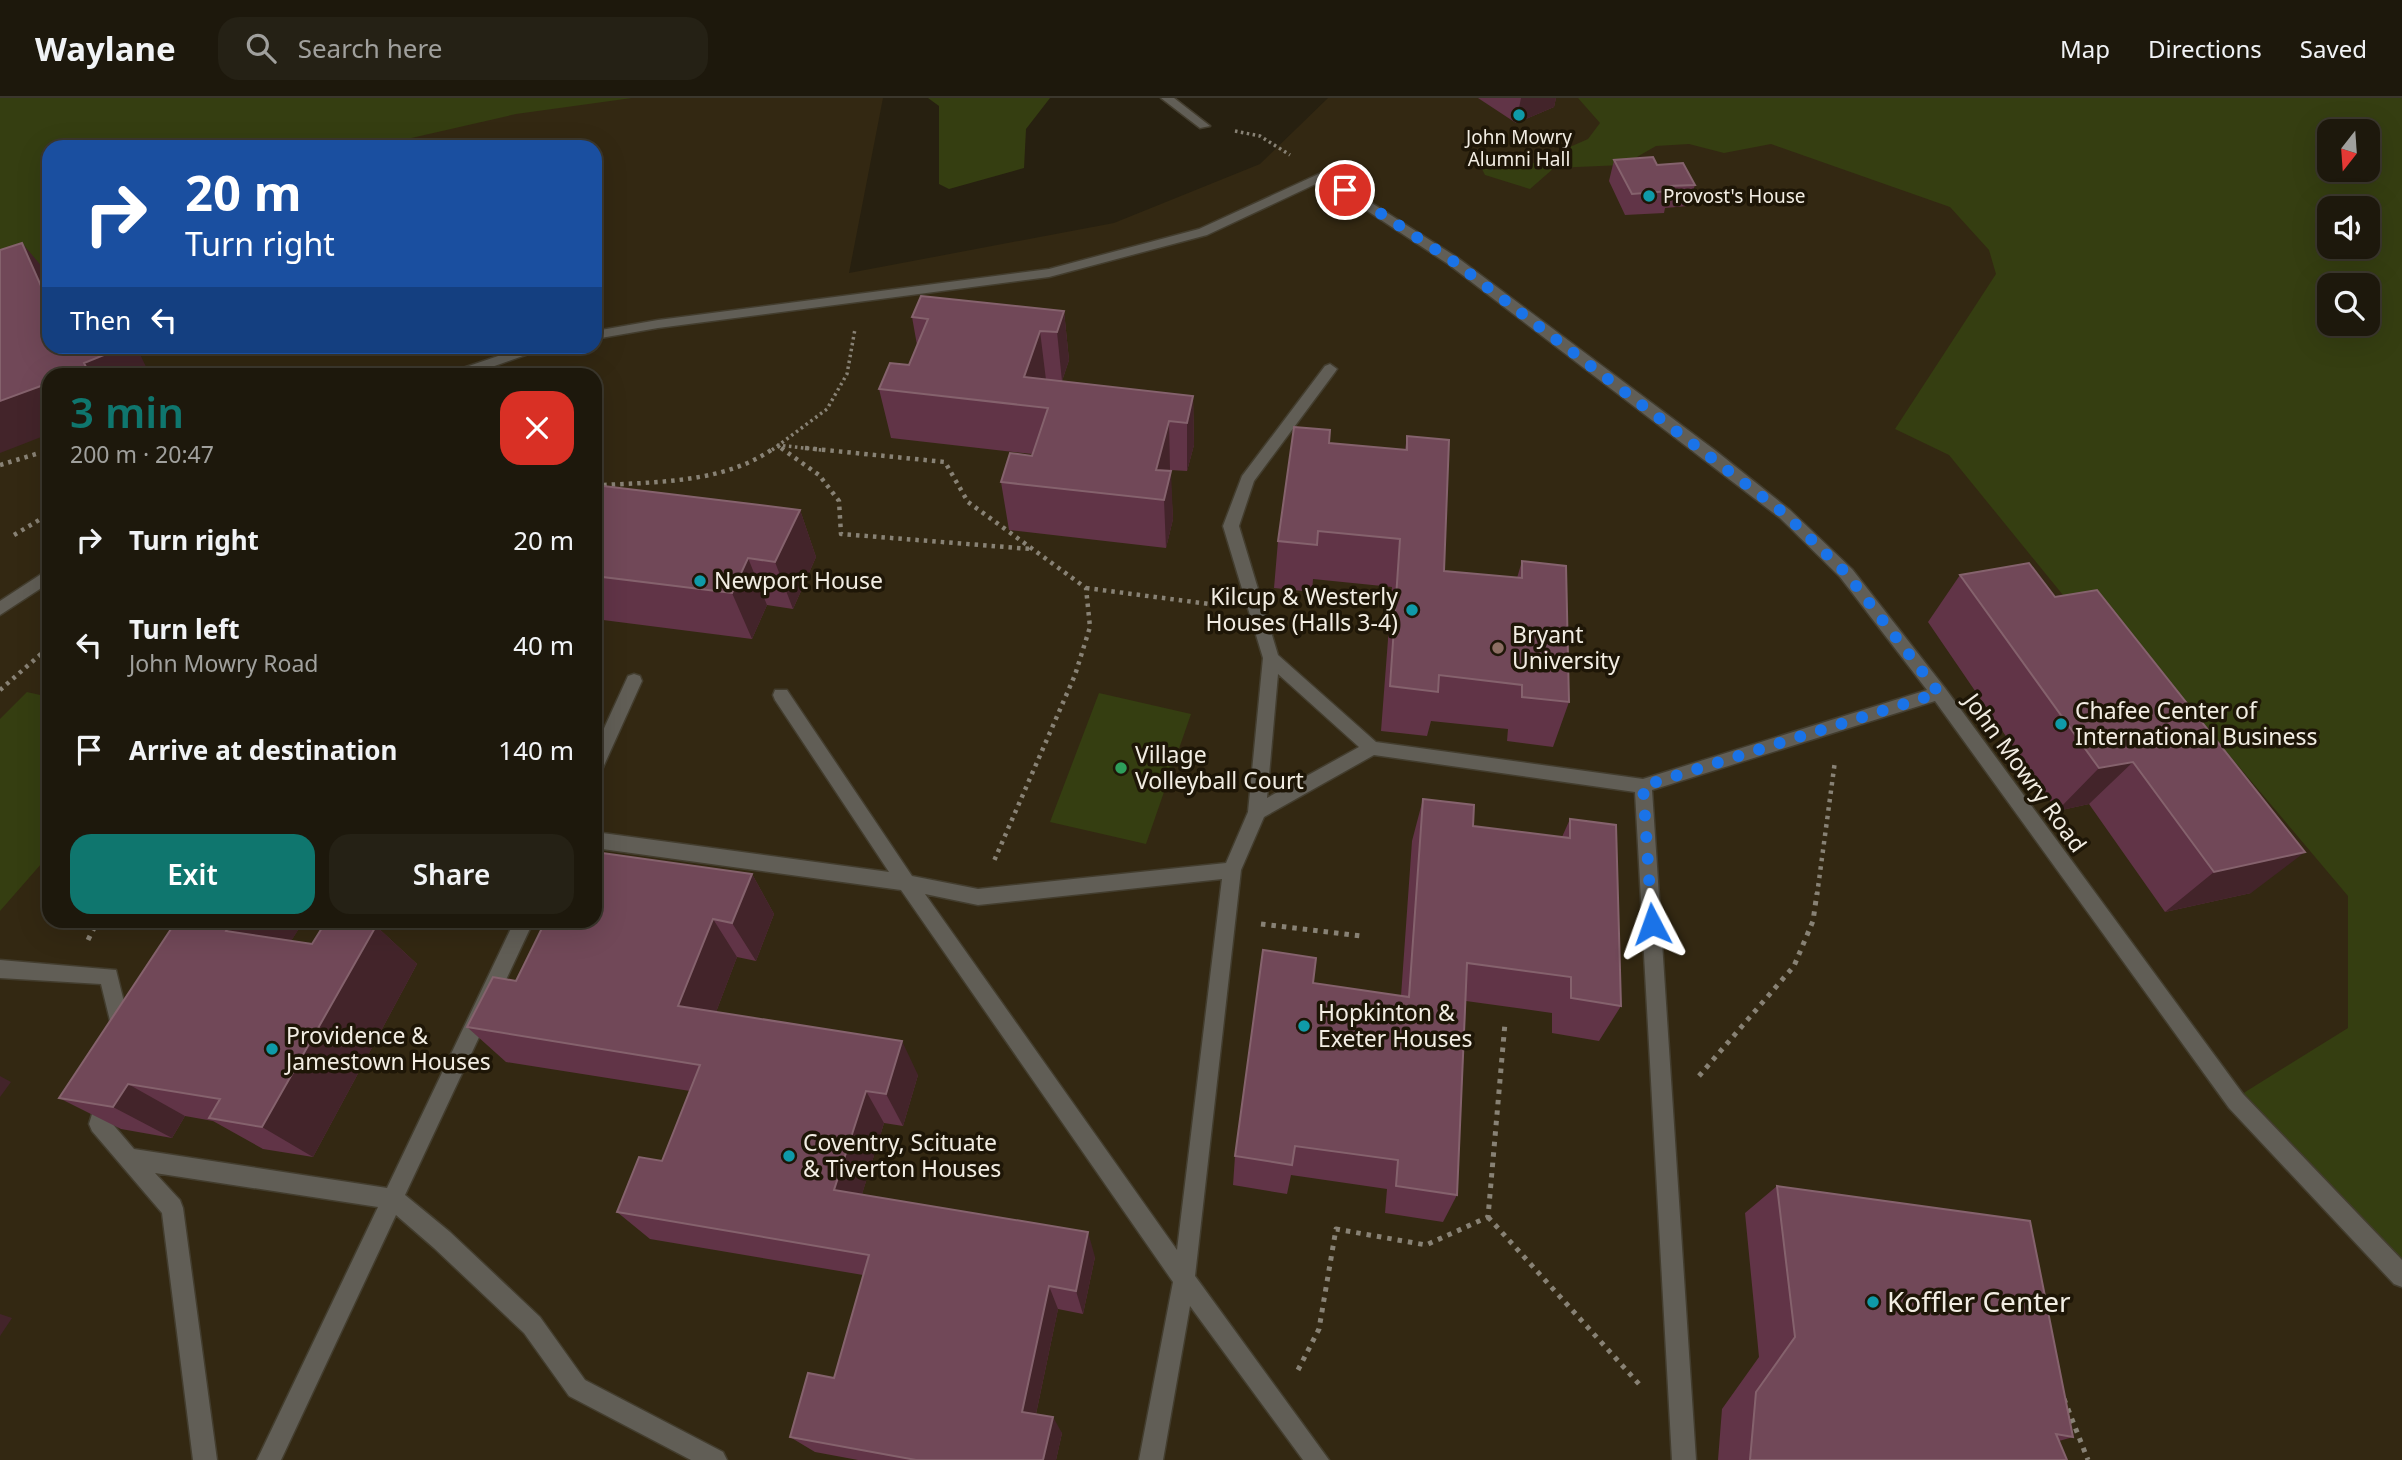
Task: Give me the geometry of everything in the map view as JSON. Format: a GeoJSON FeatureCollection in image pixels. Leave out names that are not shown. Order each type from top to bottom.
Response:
{"type":"FeatureCollection","features":[{"type":"Feature","properties":{"kind":"street"},"geometry":{"type":"LineString","coordinates":[[1167,98],[1204,126]]}},
{"type":"Feature","properties":{"kind":"street"},"geometry":{"type":"LineString","coordinates":[[602,334],[1062,270],[1203,232],[1323,176]]}},
{"type":"Feature","properties":{"kind":"street","name":"John Mowry Road"},"geometry":{"type":"LineString","coordinates":[[1323,176],[1453,261],[1785,514],[1846,573],[1939,693],[2236,1101],[2402,1276]]}},
{"type":"Feature","properties":{"kind":"street"},"geometry":{"type":"LineString","coordinates":[[477,368],[520,354]]}},
{"type":"Feature","properties":{"kind":"street"},"geometry":{"type":"LineString","coordinates":[[1151,1460],[1184,1280],[1232,870],[1257,812],[1271,658],[1231,526],[1247,480],[1330,369]]}},
{"type":"Feature","properties":{"kind":"street"},"geometry":{"type":"LineString","coordinates":[[0,609],[42,580]]}},
{"type":"Feature","properties":{"kind":"street"},"geometry":{"type":"LineString","coordinates":[[1271,658],[1372,748],[1643,786],[1939,693]]}},
{"type":"Feature","properties":{"kind":"street"},"geometry":{"type":"LineString","coordinates":[[602,752],[634,681]]}},
{"type":"Feature","properties":{"kind":"street"},"geometry":{"type":"LineString","coordinates":[[781,695],[904,882],[1184,1280],[1317,1460]]}},
{"type":"Feature","properties":{"kind":"street"},"geometry":{"type":"LineString","coordinates":[[1257,812],[1372,748]]}},
{"type":"Feature","properties":{"kind":"street"},"geometry":{"type":"LineString","coordinates":[[1643,786],[1684,1460]]}},
{"type":"Feature","properties":{"kind":"street"},"geometry":{"type":"LineString","coordinates":[[602,841],[904,882],[978,897],[1232,870]]}},
{"type":"Feature","properties":{"kind":"street"},"geometry":{"type":"LineString","coordinates":[[269,1460],[521,928]]}},
{"type":"Feature","properties":{"kind":"street"},"geometry":{"type":"LineString","coordinates":[[0,969],[109,975],[122,1034],[99,1124],[172,1208],[205,1460]]}},
{"type":"Feature","properties":{"kind":"street"},"geometry":{"type":"LineString","coordinates":[[128,1158],[394,1199],[532,1325],[577,1388],[715,1460]]}},
{"type":"Feature","properties":{"kind":"path"},"geometry":{"type":"LineString","coordinates":[[1204,126],[1260,136],[1323,176]]}},
{"type":"Feature","properties":{"kind":"path"},"geometry":{"type":"LineString","coordinates":[[602,485],[694,480],[763,456],[827,409],[847,374],[856,323],[845,302]]}},
{"type":"Feature","properties":{"kind":"path"},"geometry":{"type":"LineString","coordinates":[[778,445],[945,462],[968,502],[1086,588],[1256,610]]}},
{"type":"Feature","properties":{"kind":"path"},"geometry":{"type":"LineString","coordinates":[[778,445],[818,475],[839,501],[841,534],[1031,550]]}},
{"type":"Feature","properties":{"kind":"path"},"geometry":{"type":"LineString","coordinates":[[0,465],[42,452]]}},
{"type":"Feature","properties":{"kind":"path"},"geometry":{"type":"LineString","coordinates":[[14,536],[42,518]]}},
{"type":"Feature","properties":{"kind":"path"},"geometry":{"type":"LineString","coordinates":[[978,897],[1075,675],[1090,627],[1086,588]]}},
{"type":"Feature","properties":{"kind":"path"},"geometry":{"type":"LineString","coordinates":[[0,690],[42,653]]}},
{"type":"Feature","properties":{"kind":"path"},"geometry":{"type":"LineString","coordinates":[[1664,1116],[1794,966],[1813,920],[1840,722]]}},
{"type":"Feature","properties":{"kind":"path"},"geometry":{"type":"LineString","coordinates":[[1225,919],[1361,936]]}},
{"type":"Feature","properties":{"kind":"path"},"geometry":{"type":"LineString","coordinates":[[1505,1023],[1488,1217],[1682,1432]]}},
{"type":"Feature","properties":{"kind":"path"},"geometry":{"type":"LineString","coordinates":[[1279,1409],[1319,1329],[1336,1229],[1426,1245],[1488,1217]]}},
{"type":"Feature","properties":{"kind":"path"},"geometry":{"type":"LineString","coordinates":[[2060,1389],[2088,1460]]}},
{"type":"Feature","properties":{"kind":"shaded area","name":"Bryant University"},"geometry":{"type":"Polygon","coordinates":[[[585,98],[883,98],[849,273],[1114,223],[1260,164],[1328,98],[1894,98],[2338,196],[2317,196],[2317,259],[2380,259],[2380,205],[2402,210],[2402,1460],[0,1460],[0,195],[42,201],[42,354],[602,354],[602,140],[354,140],[585,98]]]}},
{"type":"Feature","properties":{"kind":"green space"},"geometry":{"type":"Polygon","coordinates":[[[0,98],[632,98],[516,114],[403,140],[42,140],[42,265],[0,279],[0,98]]]}},
{"type":"Feature","properties":{"kind":"green space"},"geometry":{"type":"Polygon","coordinates":[[[928,98],[1050,98],[1026,129],[1024,168],[949,189],[939,184],[939,106],[928,98]]]}},
{"type":"Feature","properties":{"kind":"green space"},"geometry":{"type":"Polygon","coordinates":[[[1578,98],[2402,98],[2402,1268],[2242,1094],[2348,1028],[2348,896],[2127,634],[2067,600],[1949,455],[1895,429],[1996,274],[1989,250],[1950,207],[1771,144],[1724,153],[1689,144],[1656,146],[1623,165],[1554,168],[1530,189],[1485,175],[1482,169],[1531,164],[1588,139],[1600,123],[1578,98]]]}},
{"type":"Feature","properties":{"kind":"green space"},"geometry":{"type":"Polygon","coordinates":[[[27,692],[42,695],[42,863],[0,911],[0,719],[27,692]]]}},
{"type":"Feature","properties":{"kind":"green space","name":"Village Volleyball Court"},"geometry":{"type":"Polygon","coordinates":[[[1099,693],[1191,714],[1146,844],[1050,822],[1099,693]]]}},
{"type":"Feature","properties":{"kind":"building"},"geometry":{"type":"Polygon","coordinates":[[[1653,157],[1657,165],[1683,163],[1695,185],[1668,186],[1671,191],[1632,194],[1614,160],[1653,157]]]}},
{"type":"Feature","properties":{"kind":"building"},"geometry":{"type":"Polygon","coordinates":[[[22,243],[42,288],[42,354],[106,354],[84,363],[86,368],[42,368],[42,386],[0,401],[0,250],[22,243]]]}},
{"type":"Feature","properties":{"kind":"building"},"geometry":{"type":"Polygon","coordinates":[[[921,296],[1064,311],[1057,332],[1040,331],[1024,377],[1193,396],[1187,423],[1169,421],[1156,470],[1171,471],[1164,500],[1001,482],[1010,453],[1032,456],[1048,408],[879,389],[890,363],[909,365],[928,319],[912,317],[921,296]]]}},
{"type":"Feature","properties":{"kind":"building"},"geometry":{"type":"Polygon","coordinates":[[[1294,427],[1330,430],[1329,443],[1407,450],[1407,436],[1449,440],[1444,571],[1522,578],[1522,561],[1566,566],[1569,702],[1522,697],[1522,685],[1439,675],[1438,692],[1390,686],[1400,539],[1318,531],[1317,545],[1278,541],[1294,427]]]}},
{"type":"Feature","properties":{"kind":"building"},"geometry":{"type":"Polygon","coordinates":[[[602,486],[800,510],[775,562],[748,558],[732,593],[602,577],[602,486]]]}},
{"type":"Feature","properties":{"kind":"building"},"geometry":{"type":"Polygon","coordinates":[[[2029,563],[2055,597],[2097,590],[2305,852],[2214,872],[2133,762],[2099,768],[1960,575],[2029,563]]]}},
{"type":"Feature","properties":{"kind":"building","name":"Hopkinton & Exeter Houses"},"geometry":{"type":"Polygon","coordinates":[[[1423,799],[1474,805],[1473,826],[1570,838],[1570,819],[1616,825],[1621,1006],[1571,998],[1571,977],[1467,963],[1457,1195],[1396,1186],[1398,1160],[1295,1146],[1292,1165],[1235,1156],[1263,950],[1316,958],[1313,983],[1409,997],[1423,799]]]}},
{"type":"Feature","properties":{"kind":"building","name":"Coventry, Scituate & Tiverton Houses"},"geometry":{"type":"Polygon","coordinates":[[[602,853],[752,874],[732,923],[713,919],[678,1006],[902,1041],[886,1094],[866,1091],[834,1190],[1088,1232],[1076,1291],[1049,1286],[1022,1412],[1053,1417],[1043,1460],[916,1460],[790,1437],[808,1373],[834,1378],[869,1255],[617,1212],[639,1157],[662,1161],[700,1065],[467,1027],[493,977],[516,981],[542,928],[602,928],[602,853]]]}},
{"type":"Feature","properties":{"kind":"building"},"geometry":{"type":"Polygon","coordinates":[[[172,928],[228,928],[226,931],[312,944],[322,928],[375,928],[262,1127],[209,1118],[220,1099],[128,1084],[113,1107],[59,1098],[172,928]]]}},
{"type":"Feature","properties":{"kind":"building","name":"Koffler Center"},"geometry":{"type":"Polygon","coordinates":[[[1777,1186],[2030,1221],[2073,1437],[2056,1434],[2067,1460],[1750,1460],[1756,1392],[1795,1337],[1777,1186]]]}},
{"type":"Feature","properties":{"kind":"place","name":"John Mowry Alumni Hall"},"geometry":{"type":"Point","coordinates":[1519,115]}},
{"type":"Feature","properties":{"kind":"place","name":"Provost's House"},"geometry":{"type":"Point","coordinates":[1649,196]}},
{"type":"Feature","properties":{"kind":"place","name":"Newport House"},"geometry":{"type":"Point","coordinates":[700,581]}},
{"type":"Feature","properties":{"kind":"place","name":"Kilcup & Westerly Houses (Halls 3-4)"},"geometry":{"type":"Point","coordinates":[1412,610]}},
{"type":"Feature","properties":{"kind":"place","name":"Bryant University"},"geometry":{"type":"Point","coordinates":[1498,648]}},
{"type":"Feature","properties":{"kind":"place","name":"Chafee Center of International Business"},"geometry":{"type":"Point","coordinates":[2061,724]}},
{"type":"Feature","properties":{"kind":"place","name":"Village Volleyball Court"},"geometry":{"type":"Point","coordinates":[1121,768]}},
{"type":"Feature","properties":{"kind":"place","name":"Hopkinton & Exeter Houses"},"geometry":{"type":"Point","coordinates":[1304,1026]}},
{"type":"Feature","properties":{"kind":"place","name":"Providence & Jamestown Houses"},"geometry":{"type":"Point","coordinates":[272,1049]}},
{"type":"Feature","properties":{"kind":"place","name":"Coventry, Scituate & Tiverton Houses"},"geometry":{"type":"Point","coordinates":[789,1156]}},
{"type":"Feature","properties":{"kind":"place","name":"Koffler Center"},"geometry":{"type":"Point","coordinates":[1873,1302]}},
{"type":"Feature","properties":{"kind":"route"},"geometry":{"type":"LineString","coordinates":[[1345,190],[1453,261],[1785,514],[1846,573],[1939,693],[1643,786],[1652,924]]}}]}
